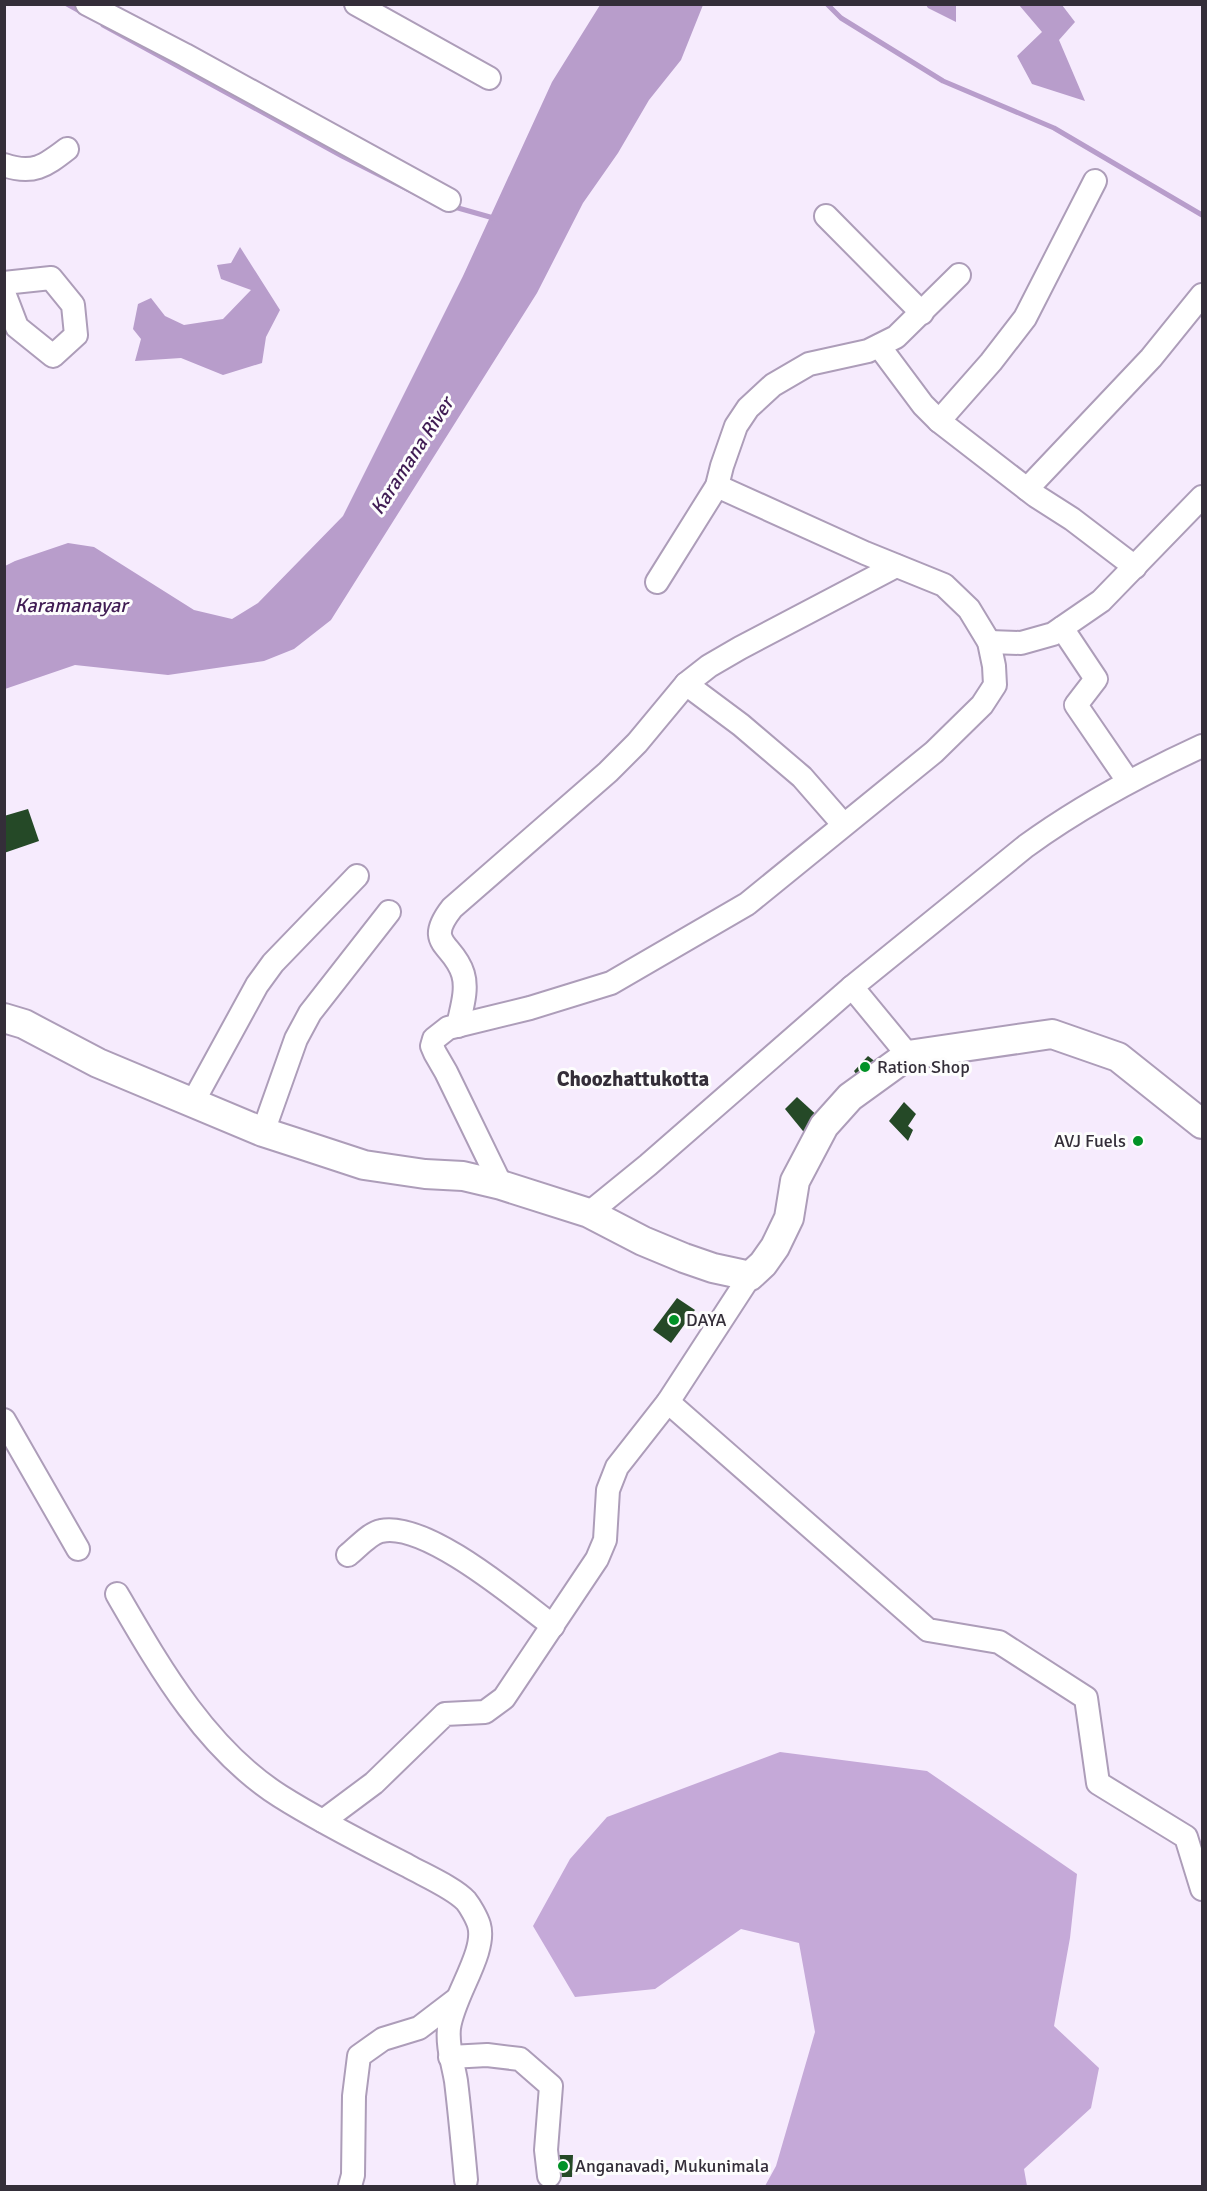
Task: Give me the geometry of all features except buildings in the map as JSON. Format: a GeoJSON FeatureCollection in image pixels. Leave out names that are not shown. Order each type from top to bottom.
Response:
{"type":"FeatureCollection","features":[{"type":"Feature","properties":{"kind":"main road"},"geometry":{"type":"LineString","coordinates":[[4,1018],[24,1024],[98,1063],[263,1132],[364,1165],[463,1176],[501,1185],[589,1213],[642,1241],[684,1258],[713,1268],[750,1276],[763,1264],[789,1218],[795,1181],[824,1126],[850,1097],[908,1055],[1052,1034],[1118,1057],[1203,1124]]}},
{"type":"Feature","properties":{"kind":"street"},"geometry":{"type":"LineString","coordinates":[[87,4],[185,55],[449,200]]}},
{"type":"Feature","properties":{"kind":"street"},"geometry":{"type":"LineString","coordinates":[[356,4],[489,78]]}},
{"type":"Feature","properties":{"kind":"street"},"geometry":{"type":"LineString","coordinates":[[4,165],[16,169],[34,170],[49,163],[67,149]]}},
{"type":"Feature","properties":{"kind":"street"},"geometry":{"type":"LineString","coordinates":[[939,421],[991,362],[1025,318],[1095,181]]}},
{"type":"Feature","properties":{"kind":"street"},"geometry":{"type":"LineString","coordinates":[[825,216],[922,313]]}},
{"type":"Feature","properties":{"kind":"street"},"geometry":{"type":"LineString","coordinates":[[657,582],[717,486],[736,426],[748,408],[765,393],[809,364],[868,351],[896,337],[959,275]]}},
{"type":"Feature","properties":{"kind":"street"},"geometry":{"type":"LineString","coordinates":[[4,283],[51,278],[73,305],[76,335],[53,356],[17,327],[4,293]]}},
{"type":"Feature","properties":{"kind":"street"},"geometry":{"type":"LineString","coordinates":[[1027,489],[1151,358],[1203,295]]}},
{"type":"Feature","properties":{"kind":"street"},"geometry":{"type":"LineString","coordinates":[[879,346],[923,405],[939,421],[1027,489],[1072,519],[1135,567]]}},
{"type":"Feature","properties":{"kind":"street"},"geometry":{"type":"LineString","coordinates":[[501,1185],[432,1046],[434,1040],[448,1028],[531,1008],[611,983],[747,904],[934,752],[982,705],[995,685],[989,642],[969,609],[944,585],[717,486]]}},
{"type":"Feature","properties":{"kind":"street"},"geometry":{"type":"LineString","coordinates":[[989,642],[1021,643],[1053,634],[1101,602],[1203,497]]}},
{"type":"Feature","properties":{"kind":"street"},"geometry":{"type":"LineString","coordinates":[[458,1026],[465,990],[463,973],[440,938],[441,922],[452,908],[608,772],[637,743],[686,684],[709,666],[896,566]]}},
{"type":"Feature","properties":{"kind":"street"},"geometry":{"type":"LineString","coordinates":[[1062,628],[1096,679],[1076,705],[1128,781]]}},
{"type":"Feature","properties":{"kind":"street"},"geometry":{"type":"LineString","coordinates":[[686,684],[768,746],[802,777],[843,824]]}},
{"type":"Feature","properties":{"kind":"street"},"geometry":{"type":"LineString","coordinates":[[589,1213],[648,1166],[852,987],[1026,846],[1051,827],[1128,781],[1203,746]]}},
{"type":"Feature","properties":{"kind":"street"},"geometry":{"type":"LineString","coordinates":[[193,1102],[256,985],[273,963],[357,876]]}},
{"type":"Feature","properties":{"kind":"street"},"geometry":{"type":"LineString","coordinates":[[263,1132],[296,1039],[310,1013],[389,912]]}},
{"type":"Feature","properties":{"kind":"street"},"geometry":{"type":"LineString","coordinates":[[852,987],[908,1055]]}},
{"type":"Feature","properties":{"kind":"street"},"geometry":{"type":"LineString","coordinates":[[323,1821],[374,1783],[446,1714],[485,1712],[504,1698],[597,1559],[605,1540],[608,1491],[617,1467],[668,1402],[750,1276]]}},
{"type":"Feature","properties":{"kind":"street"},"geometry":{"type":"LineString","coordinates":[[668,1402],[928,1629],[999,1642],[1086,1698],[1098,1783],[1186,1837],[1203,1889]]}},
{"type":"Feature","properties":{"kind":"street"},"geometry":{"type":"LineString","coordinates":[[4,1420],[78,1549]]}},
{"type":"Feature","properties":{"kind":"street"},"geometry":{"type":"LineString","coordinates":[[348,1555],[379,1531],[400,1529],[435,1542],[492,1580],[553,1626]]}},
{"type":"Feature","properties":{"kind":"street"},"geometry":{"type":"LineString","coordinates":[[117,1594],[148,1647],[192,1714],[244,1768],[279,1796],[440,1883],[466,1901],[479,1925],[480,1949],[457,1999],[449,2027],[450,2057],[455,2079],[466,2180]]}},
{"type":"Feature","properties":{"kind":"street"},"geometry":{"type":"LineString","coordinates":[[350,2187],[353,2175],[354,2096],[359,2056],[382,2039],[419,2028],[457,1999]]}},
{"type":"Feature","properties":{"kind":"street"},"geometry":{"type":"LineString","coordinates":[[450,2057],[487,2055],[520,2060],[551,2086],[546,2150],[549,2176]]}},
{"type":"Feature","properties":{"kind":"shaded area"},"geometry":{"type":"Polygon","coordinates":[[[780,1752],[927,1771],[1077,1874],[1070,1938],[1054,2026],[1099,2068],[1091,2108],[1024,2169],[1027,2186],[765,2186],[776,2166],[815,2032],[799,1943],[741,1929],[655,1989],[575,1997],[533,1926],[570,1859],[607,1817],[780,1752]]]}},
{"type":"Feature","properties":{"kind":"water","name":"Karamanayar"},"geometry":{"type":"Polygon","coordinates":[[[600,5],[703,5],[681,60],[649,100],[618,153],[583,203],[537,293],[331,620],[294,649],[264,661],[168,675],[75,665],[5,689],[5,566],[68,543],[94,547],[194,610],[232,619],[258,603],[343,516],[463,276],[552,82],[600,5]]]}},
{"type":"Feature","properties":{"kind":"water"},"geometry":{"type":"Polygon","coordinates":[[[926,5],[956,5],[956,22],[928,8],[926,5]]]}},
{"type":"Feature","properties":{"kind":"water"},"geometry":{"type":"Polygon","coordinates":[[[1019,5],[1062,5],[1075,22],[1059,40],[1085,101],[1032,84],[1017,56],[1042,32],[1019,5]]]}},
{"type":"Feature","properties":{"kind":"water"},"geometry":{"type":"Polygon","coordinates":[[[240,247],[280,310],[266,337],[262,363],[223,375],[181,358],[135,361],[141,339],[133,329],[138,304],[151,298],[165,316],[184,325],[223,319],[251,290],[221,279],[217,265],[231,263],[240,247]]]}},
{"type":"Feature","properties":{"kind":"waterway"},"geometry":{"type":"LineString","coordinates":[[67,4],[85,14]]}},
{"type":"Feature","properties":{"kind":"waterway"},"geometry":{"type":"LineString","coordinates":[[827,4],[841,18],[943,81],[1054,128],[1202,215]]}},
{"type":"Feature","properties":{"kind":"waterway"},"geometry":{"type":"LineString","coordinates":[[103,25],[342,156],[425,198]]}},
{"type":"Feature","properties":{"kind":"waterway"},"geometry":{"type":"LineString","coordinates":[[451,206],[497,219]]}},
{"type":"Feature","properties":{"kind":"place","name":"Ration Shop"},"geometry":{"type":"Point","coordinates":[865,1067]}},
{"type":"Feature","properties":{"kind":"place","name":"AVJ Fuels"},"geometry":{"type":"Point","coordinates":[1138,1141]}},
{"type":"Feature","properties":{"kind":"place","name":"DAYA"},"geometry":{"type":"Point","coordinates":[674,1320]}},
{"type":"Feature","properties":{"kind":"place","name":"Anganavadi, Mukunimala"},"geometry":{"type":"Point","coordinates":[563,2166]}},
{"type":"Feature","properties":{"kind":"district","name":"Choozhattukotta"},"geometry":{"type":"Point","coordinates":[633,1079]}},
{"type":"Feature","properties":{"kind":"water label","name":"Karamana River"},"geometry":{"type":"Point","coordinates":[412,456]}}]}
